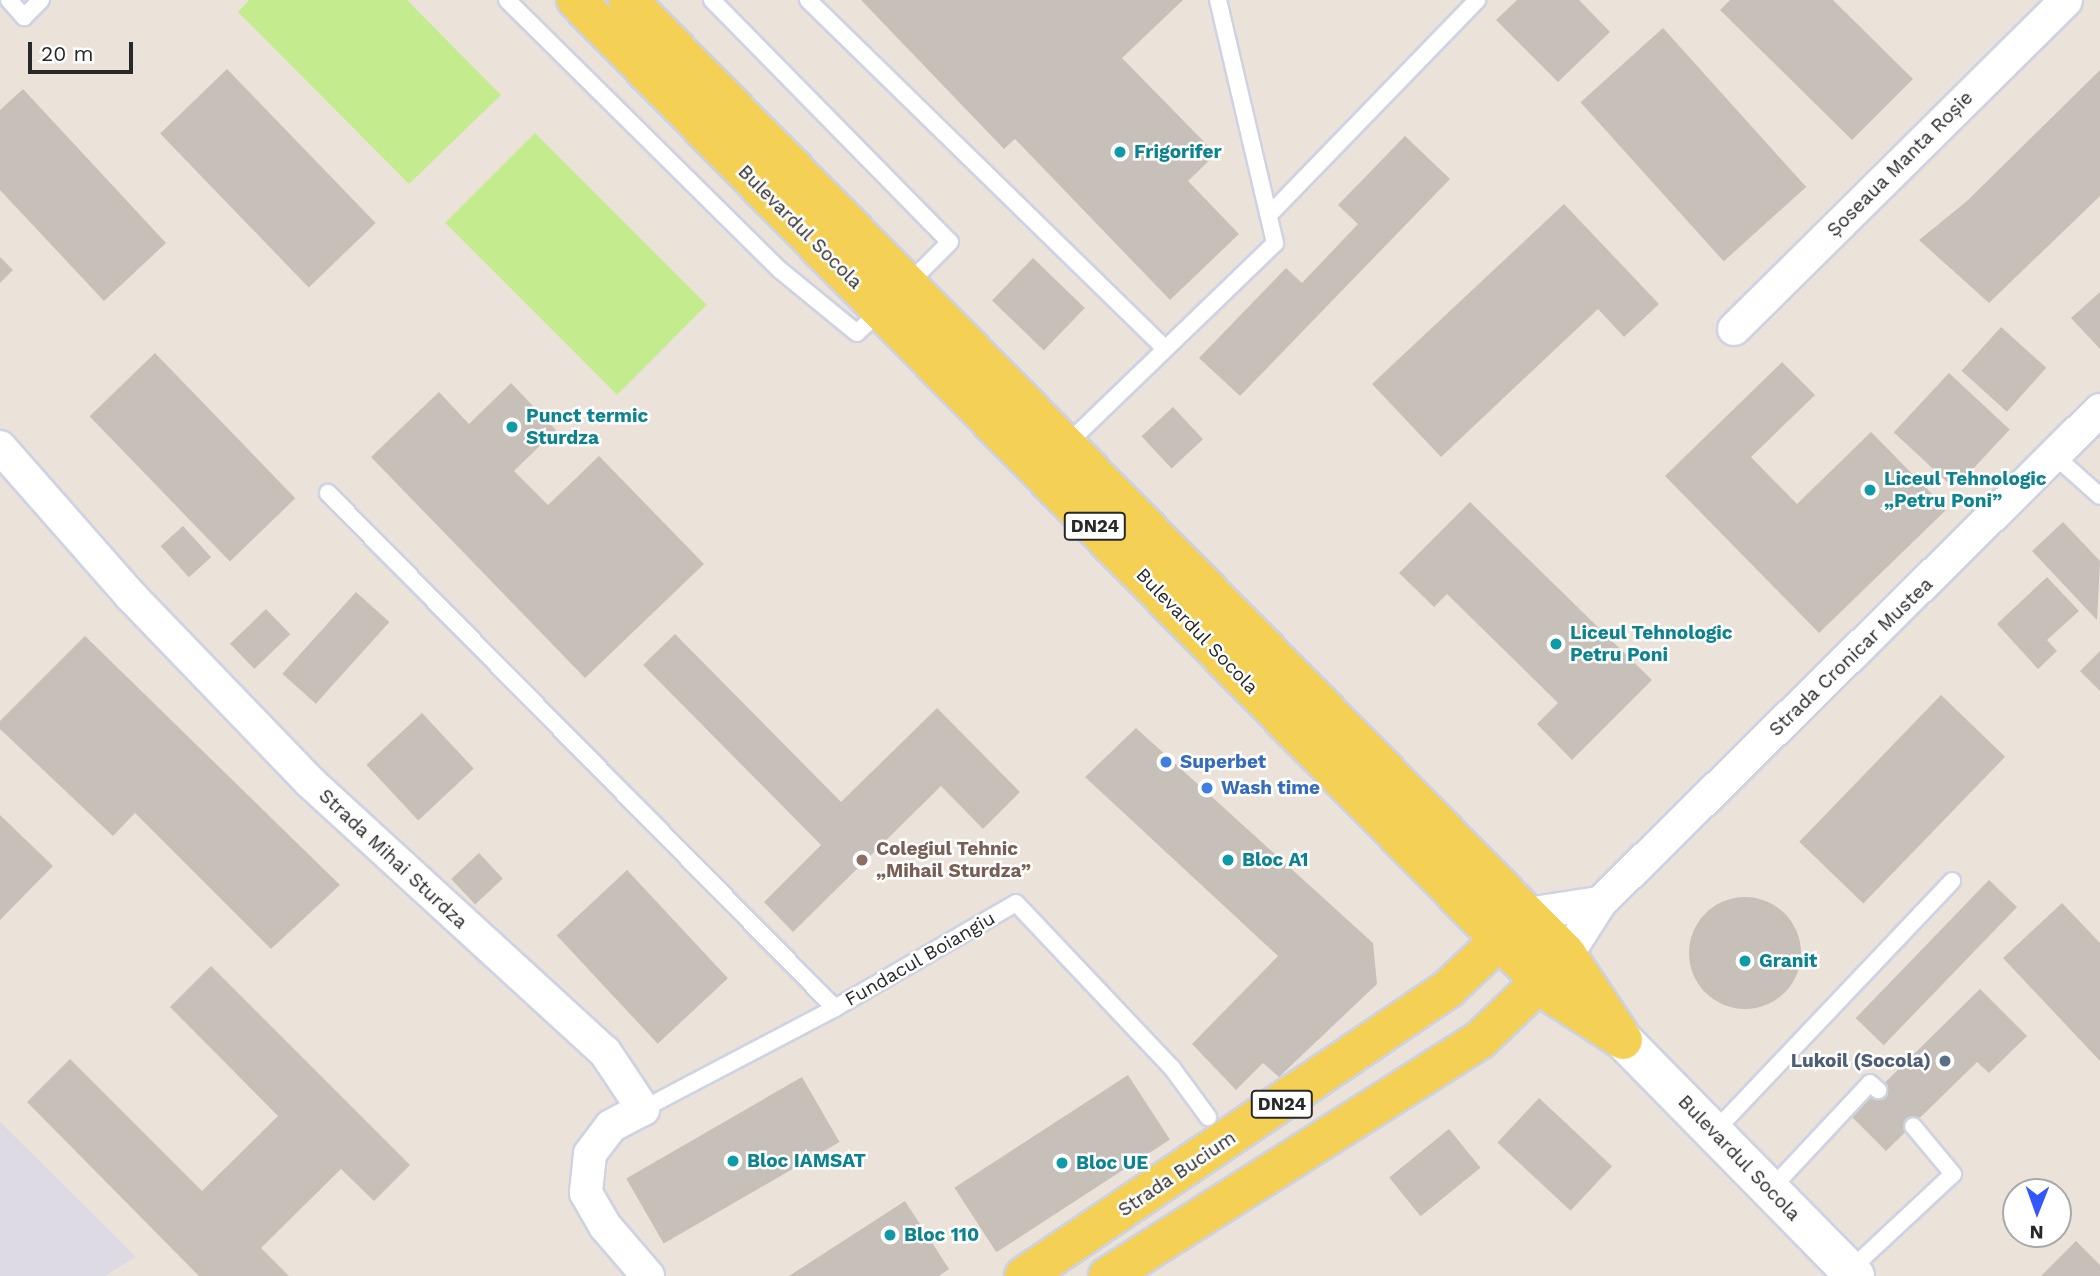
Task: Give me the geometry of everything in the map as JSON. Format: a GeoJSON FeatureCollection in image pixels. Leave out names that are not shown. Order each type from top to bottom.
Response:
{"type":"FeatureCollection","features":[{"type":"Feature","properties":{"kind":"main road","name":"Bulevardul Socola"},"geometry":{"type":"LineString","coordinates":[[576,0],[1541,982],[1623,1040],[1852,1273]]}},
{"type":"Feature","properties":{"kind":"main road","name":"Bulevardul Socola"},"geometry":{"type":"LineString","coordinates":[[628,0],[910,282],[1527,914],[1567,956],[1623,1040]]}},
{"type":"Feature","properties":{"kind":"main road","name":"Strada Bucium"},"geometry":{"type":"LineString","coordinates":[[1024,1276],[1437,997],[1527,914]]}},
{"type":"Feature","properties":{"kind":"main road","name":"DN24"},"geometry":{"type":"LineString","coordinates":[[1108,1276],[1480,1040],[1567,956]]}},
{"type":"Feature","properties":{"kind":"street","name":"Șoseaua Manta Roșie"},"geometry":{"type":"LineString","coordinates":[[1734,329],[2066,0]]}},
{"type":"Feature","properties":{"kind":"street","name":"Strada Cronicar Mustea"},"geometry":{"type":"LineString","coordinates":[[1567,956],[1600,902],[2100,410]]}},
{"type":"Feature","properties":{"kind":"street","name":"Strada Mihai Sturdza"},"geometry":{"type":"LineString","coordinates":[[0,447],[131,596],[310,782],[605,1052],[643,1109]]}},
{"type":"Feature","properties":{"kind":"street"},"geometry":{"type":"LineString","coordinates":[[1527,914],[1600,902]]}},
{"type":"Feature","properties":{"kind":"street"},"geometry":{"type":"LineString","coordinates":[[643,1109],[611,1126],[590,1154],[586,1193],[605,1226],[648,1276]]}},
{"type":"Feature","properties":{"kind":"lane"},"geometry":{"type":"LineString","coordinates":[[9,0],[24,17],[41,0]]}},
{"type":"Feature","properties":{"kind":"lane"},"geometry":{"type":"LineString","coordinates":[[507,0],[780,270],[857,333],[950,242],[712,0]]}},
{"type":"Feature","properties":{"kind":"lane"},"geometry":{"type":"LineString","coordinates":[[808,0],[1163,347]]}},
{"type":"Feature","properties":{"kind":"lane"},"geometry":{"type":"LineString","coordinates":[[1040,471],[1163,347],[1275,243],[1218,0]]}},
{"type":"Feature","properties":{"kind":"lane"},"geometry":{"type":"LineString","coordinates":[[1269,215],[1478,0]]}},
{"type":"Feature","properties":{"kind":"lane"},"geometry":{"type":"LineString","coordinates":[[2056,456],[2100,496]]}},
{"type":"Feature","properties":{"kind":"lane"},"geometry":{"type":"LineString","coordinates":[[328,493],[835,1009]]}},
{"type":"Feature","properties":{"kind":"lane"},"geometry":{"type":"LineString","coordinates":[[1714,1132],[1952,881]]}},
{"type":"Feature","properties":{"kind":"lane","name":"Fundacul Boiangiu"},"geometry":{"type":"LineString","coordinates":[[643,1109],[835,1009],[1016,903],[1172,1068],[1208,1117]]}},
{"type":"Feature","properties":{"kind":"lane"},"geometry":{"type":"LineString","coordinates":[[1770,1189],[1870,1083],[1878,1090]]}},
{"type":"Feature","properties":{"kind":"lane"},"geometry":{"type":"LineString","coordinates":[[1852,1273],[1953,1174],[1913,1126]]}},
{"type":"Feature","properties":{"kind":"shaded area"},"geometry":{"type":"Polygon","coordinates":[[[0,1122],[136,1257],[105,1276],[0,1276],[0,1122]]]}},
{"type":"Feature","properties":{"kind":"green space"},"geometry":{"type":"Polygon","coordinates":[[[249,0],[407,0],[501,95],[409,184],[238,12],[249,0]]]}},
{"type":"Feature","properties":{"kind":"green space"},"geometry":{"type":"Polygon","coordinates":[[[535,133],[707,305],[617,395],[445,223],[535,133]]]}},
{"type":"Feature","properties":{"kind":"building","name":"Frigorifer"},"geometry":{"type":"Polygon","coordinates":[[[861,0],[1183,0],[1122,58],[1216,154],[1188,181],[1239,234],[1170,300],[1015,139],[1004,149],[861,0]]]}},
{"type":"Feature","properties":{"kind":"building"},"geometry":{"type":"Polygon","coordinates":[[[1517,0],[1579,0],[1610,32],[1558,82],[1496,20],[1517,0]]]}},
{"type":"Feature","properties":{"kind":"building"},"geometry":{"type":"Polygon","coordinates":[[[1730,0],[1833,0],[1913,79],[1852,140],[1720,10],[1730,0]]]}},
{"type":"Feature","properties":{"kind":"building"},"geometry":{"type":"Polygon","coordinates":[[[1663,28],[1806,187],[1724,261],[1581,102],[1663,28]]]}},
{"type":"Feature","properties":{"kind":"building"},"geometry":{"type":"Polygon","coordinates":[[[227,69],[376,223],[309,288],[160,134],[227,69]]]}},
{"type":"Feature","properties":{"kind":"building"},"geometry":{"type":"Polygon","coordinates":[[[2100,70],[2100,196],[1989,303],[1919,240],[1967,201],[2100,70]]]}},
{"type":"Feature","properties":{"kind":"building"},"geometry":{"type":"Polygon","coordinates":[[[23,89],[166,243],[104,301],[0,190],[0,110],[23,89]]]}},
{"type":"Feature","properties":{"kind":"building"},"geometry":{"type":"Polygon","coordinates":[[[1405,136],[1450,179],[1240,396],[1199,358],[1286,268],[1302,283],[1358,224],[1338,205],[1405,136]]]}},
{"type":"Feature","properties":{"kind":"building"},"geometry":{"type":"Polygon","coordinates":[[[1564,204],[1659,304],[1624,337],[1598,309],[1441,457],[1372,384],[1564,204]]]}},
{"type":"Feature","properties":{"kind":"building"},"geometry":{"type":"Polygon","coordinates":[[[0,257],[13,270],[0,283],[0,257]]]}},
{"type":"Feature","properties":{"kind":"building"},"geometry":{"type":"Polygon","coordinates":[[[1033,258],[1085,308],[1044,350],[992,300],[1033,258]]]}},
{"type":"Feature","properties":{"kind":"building"},"geometry":{"type":"Polygon","coordinates":[[[2100,292],[2100,349],[2071,318],[2100,292]]]}},
{"type":"Feature","properties":{"kind":"building"},"geometry":{"type":"Polygon","coordinates":[[[2001,327],[2046,368],[2007,412],[1962,371],[2001,327]]]}},
{"type":"Feature","properties":{"kind":"building"},"geometry":{"type":"Polygon","coordinates":[[[155,353],[295,498],[230,562],[90,416],[155,353]]]}},
{"type":"Feature","properties":{"kind":"building","name":"Liceul Tehnologic „Petru Poni”"},"geometry":{"type":"Polygon","coordinates":[[[1782,362],[1815,395],[1751,457],[1797,504],[1871,432],[1947,509],[1819,633],[1665,476],[1782,362]]]}},
{"type":"Feature","properties":{"kind":"building"},"geometry":{"type":"Polygon","coordinates":[[[1949,373],[2010,430],[1954,489],[1894,432],[1949,373]]]}},
{"type":"Feature","properties":{"kind":"building"},"geometry":{"type":"Polygon","coordinates":[[[511,383],[556,430],[514,471],[548,505],[599,456],[704,564],[585,678],[371,457],[439,392],[469,424],[511,383]]]}},
{"type":"Feature","properties":{"kind":"building"},"geometry":{"type":"Polygon","coordinates":[[[1173,407],[1203,439],[1172,469],[1142,436],[1173,407]]]}},
{"type":"Feature","properties":{"kind":"building","name":"Liceul Tehnologic Petru Poni"},"geometry":{"type":"Polygon","coordinates":[[[1470,502],[1652,680],[1572,760],[1537,724],[1558,703],[1447,594],[1434,607],[1399,573],[1470,502]]]}},
{"type":"Feature","properties":{"kind":"building"},"geometry":{"type":"Polygon","coordinates":[[[2063,522],[2100,561],[2097,620],[2032,551],[2063,522]]]}},
{"type":"Feature","properties":{"kind":"building"},"geometry":{"type":"Polygon","coordinates":[[[183,526],[211,557],[189,577],[161,546],[183,526]]]}},
{"type":"Feature","properties":{"kind":"building"},"geometry":{"type":"Polygon","coordinates":[[[2047,577],[2079,611],[2047,640],[2057,651],[2038,669],[1997,624],[2047,577]]]}},
{"type":"Feature","properties":{"kind":"building"},"geometry":{"type":"Polygon","coordinates":[[[356,592],[389,622],[316,704],[282,674],[356,592]]]}},
{"type":"Feature","properties":{"kind":"building"},"geometry":{"type":"Polygon","coordinates":[[[266,609],[290,634],[254,669],[230,644],[266,609]]]}},
{"type":"Feature","properties":{"kind":"building","name":"Colegiul Tehnic „Mihail Sturdza”"},"geometry":{"type":"Polygon","coordinates":[[[675,634],[841,802],[937,708],[1020,792],[983,829],[941,786],[793,932],[764,902],[821,845],[643,665],[675,634]]]}},
{"type":"Feature","properties":{"kind":"building"},"geometry":{"type":"Polygon","coordinates":[[[85,636],[340,885],[271,949],[135,813],[113,836],[0,729],[0,721],[85,636]]]}},
{"type":"Feature","properties":{"kind":"building"},"geometry":{"type":"Polygon","coordinates":[[[2100,651],[2100,691],[2080,671],[2100,651]]]}},
{"type":"Feature","properties":{"kind":"building"},"geometry":{"type":"Polygon","coordinates":[[[1941,695],[2005,757],[1863,904],[1799,842],[1941,695]]]}},
{"type":"Feature","properties":{"kind":"building"},"geometry":{"type":"Polygon","coordinates":[[[422,713],[474,769],[418,820],[366,765],[422,713]]]}},
{"type":"Feature","properties":{"kind":"building","name":"Bloc A1"},"geometry":{"type":"Polygon","coordinates":[[[1136,728],[1373,943],[1377,984],[1279,1077],[1263,1063],[1236,1090],[1192,1044],[1278,956],[1085,777],[1136,728]]]}},
{"type":"Feature","properties":{"kind":"building"},"geometry":{"type":"Polygon","coordinates":[[[0,815],[53,866],[0,920],[0,815]]]}},
{"type":"Feature","properties":{"kind":"building"},"geometry":{"type":"Polygon","coordinates":[[[479,853],[503,879],[475,905],[451,879],[479,853]]]}},
{"type":"Feature","properties":{"kind":"building"},"geometry":{"type":"Polygon","coordinates":[[[627,870],[728,978],[658,1044],[557,935],[627,870]]]}},
{"type":"Feature","properties":{"kind":"building"},"geometry":{"type":"Polygon","coordinates":[[[1989,880],[2017,907],[1884,1045],[1856,1018],[1989,880]]]}},
{"type":"Feature","properties":{"kind":"building","name":"Granit"},"geometry":{"type":"Polygon","coordinates":[[[1745,897],[1767,901],[1785,913],[1797,931],[1801,953],[1797,975],[1785,993],[1767,1005],[1745,1009],[1723,1005],[1705,993],[1693,975],[1689,953],[1693,931],[1705,913],[1723,901],[1745,897]]]}},
{"type":"Feature","properties":{"kind":"building"},"geometry":{"type":"Polygon","coordinates":[[[2062,903],[2100,943],[2100,1061],[2003,958],[2062,903]]]}},
{"type":"Feature","properties":{"kind":"building"},"geometry":{"type":"Polygon","coordinates":[[[211,966],[410,1165],[374,1201],[341,1169],[261,1248],[289,1276],[199,1276],[27,1102],[70,1059],[202,1191],[278,1116],[170,1007],[211,966]]]}},
{"type":"Feature","properties":{"kind":"building"},"geometry":{"type":"Polygon","coordinates":[[[1980,989],[2027,1036],[1989,1073],[1977,1062],[1886,1151],[1851,1116],[1980,989]]]}},
{"type":"Feature","properties":{"kind":"building","name":"Bloc UE"},"geometry":{"type":"Polygon","coordinates":[[[1128,1075],[1170,1140],[996,1252],[954,1188],[1128,1075]]]}},
{"type":"Feature","properties":{"kind":"building","name":"Bloc IAMSAT"},"geometry":{"type":"Polygon","coordinates":[[[802,1077],[839,1142],[664,1243],[626,1178],[802,1077]]]}},
{"type":"Feature","properties":{"kind":"building"},"geometry":{"type":"Polygon","coordinates":[[[1539,1098],[1612,1166],[1571,1211],[1497,1143],[1539,1098]]]}},
{"type":"Feature","properties":{"kind":"building"},"geometry":{"type":"Polygon","coordinates":[[[1449,1129],[1480,1168],[1421,1216],[1389,1177],[1449,1129]]]}},
{"type":"Feature","properties":{"kind":"building","name":"Bloc 110"},"geometry":{"type":"Polygon","coordinates":[[[905,1201],[949,1269],[939,1276],[789,1276],[905,1201]]]}},
{"type":"Feature","properties":{"kind":"building"},"geometry":{"type":"Polygon","coordinates":[[[2076,1241],[2100,1265],[2100,1276],[2041,1276],[2072,1248],[2076,1241]]]}},
{"type":"Feature","properties":{"kind":"place","name":"Frigorifer"},"geometry":{"type":"Point","coordinates":[1120,152]}},
{"type":"Feature","properties":{"kind":"place","name":"Punct termic Sturdza"},"geometry":{"type":"Point","coordinates":[512,427]}},
{"type":"Feature","properties":{"kind":"place","name":"Liceul Tehnologic „Petru Poni”"},"geometry":{"type":"Point","coordinates":[1870,490]}},
{"type":"Feature","properties":{"kind":"place","name":"Liceul Tehnologic Petru Poni"},"geometry":{"type":"Point","coordinates":[1556,644]}},
{"type":"Feature","properties":{"kind":"place","name":"Superbet"},"geometry":{"type":"Point","coordinates":[1166,762]}},
{"type":"Feature","properties":{"kind":"place","name":"Wash time"},"geometry":{"type":"Point","coordinates":[1207,788]}},
{"type":"Feature","properties":{"kind":"place","name":"Colegiul Tehnic „Mihail Sturdza”"},"geometry":{"type":"Point","coordinates":[862,860]}},
{"type":"Feature","properties":{"kind":"place","name":"Bloc A1"},"geometry":{"type":"Point","coordinates":[1228,860]}},
{"type":"Feature","properties":{"kind":"place","name":"Granit"},"geometry":{"type":"Point","coordinates":[1745,961]}},
{"type":"Feature","properties":{"kind":"place","name":"Lukoil (Socola)"},"geometry":{"type":"Point","coordinates":[1945,1061]}},
{"type":"Feature","properties":{"kind":"place","name":"Bloc IAMSAT"},"geometry":{"type":"Point","coordinates":[733,1161]}},
{"type":"Feature","properties":{"kind":"place","name":"Bloc UE"},"geometry":{"type":"Point","coordinates":[1062,1163]}},
{"type":"Feature","properties":{"kind":"place","name":"Bloc 110"},"geometry":{"type":"Point","coordinates":[890,1235]}}]}
